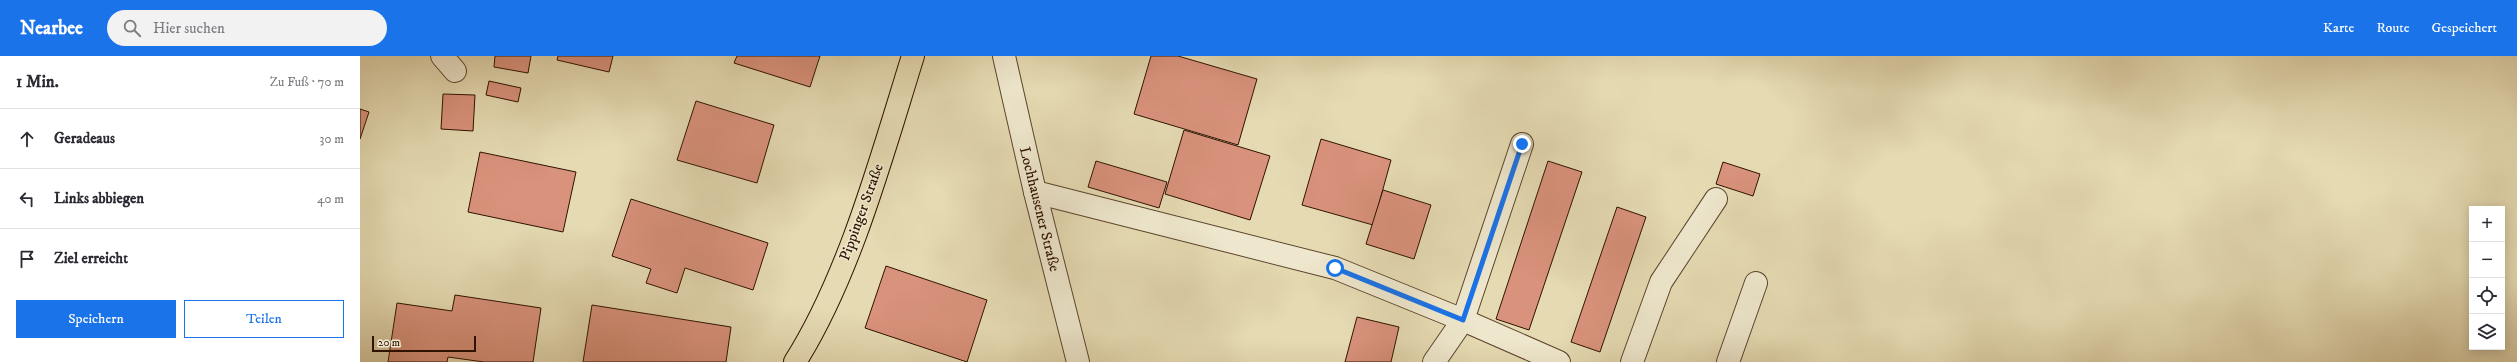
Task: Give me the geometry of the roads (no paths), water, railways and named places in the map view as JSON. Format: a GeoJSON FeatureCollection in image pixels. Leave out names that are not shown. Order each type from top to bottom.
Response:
{"type":"FeatureCollection","features":[{"type":"Feature","properties":{"kind":"main road","name":"Pippinger Straße"},"geometry":{"type":"LineString","coordinates":[[795,362],[806,344],[840,270],[877,171],[913,56]]}},
{"type":"Feature","properties":{"kind":"street","name":"Lochhausener Straße"},"geometry":{"type":"LineString","coordinates":[[1004,56],[1035,192],[1078,362]]}},
{"type":"Feature","properties":{"kind":"street"},"geometry":{"type":"LineString","coordinates":[[1434,362],[1463,320],[1522,144]]}},
{"type":"Feature","properties":{"kind":"street"},"geometry":{"type":"LineString","coordinates":[[1035,192],[1335,268],[1463,320],[1559,362]]}},
{"type":"Feature","properties":{"kind":"street"},"geometry":{"type":"LineString","coordinates":[[1632,362],[1660,282],[1716,199]]}},
{"type":"Feature","properties":{"kind":"street"},"geometry":{"type":"LineString","coordinates":[[1728,362],[1756,283]]}}]}
